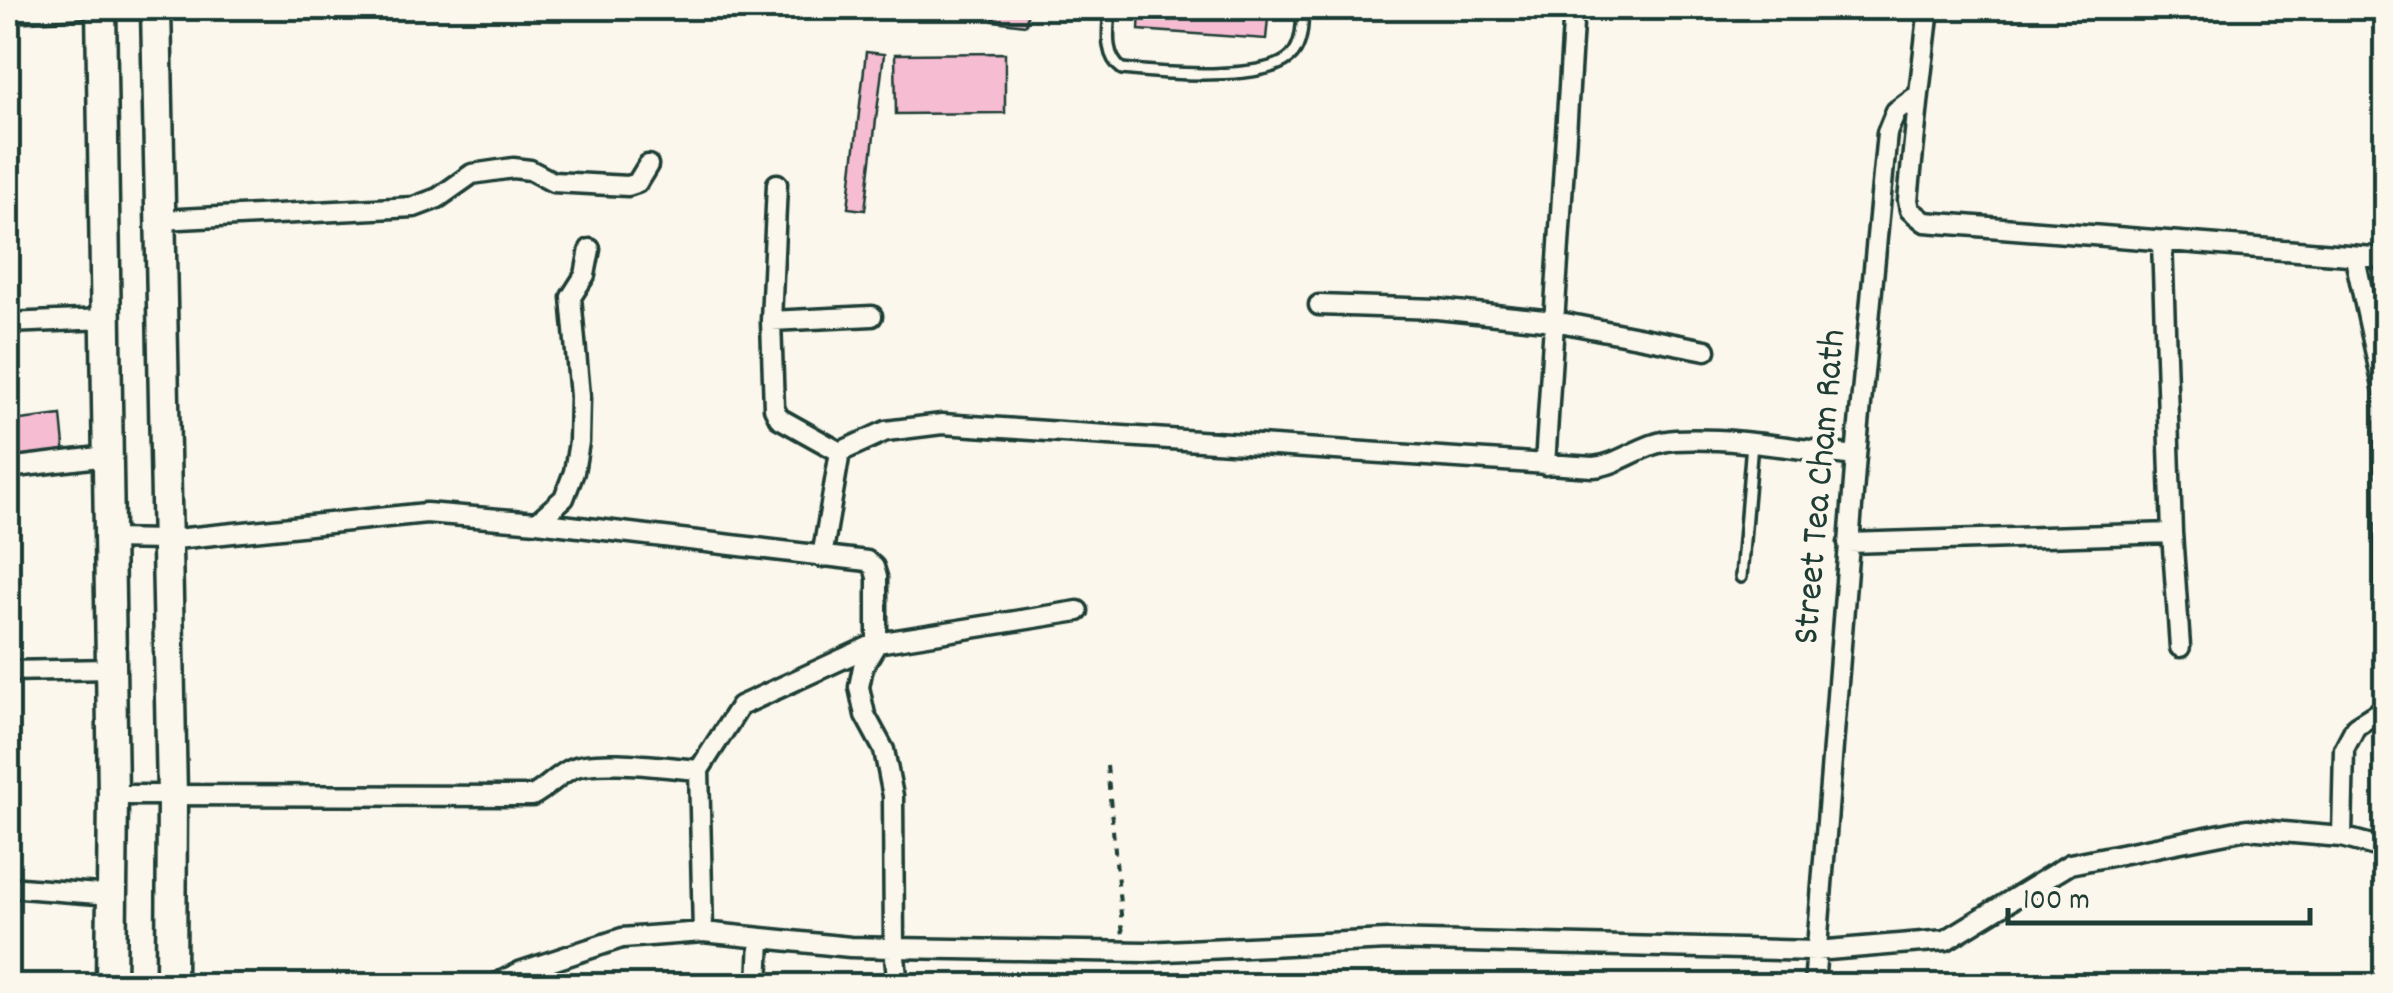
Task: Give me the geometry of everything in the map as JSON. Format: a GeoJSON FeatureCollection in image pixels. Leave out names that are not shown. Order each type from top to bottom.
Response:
{"type":"FeatureCollection","features":[{"type":"Feature","properties":{"kind":"main road"},"geometry":{"type":"LineString","coordinates":[[101,8],[113,794],[111,986]]}},
{"type":"Feature","properties":{"kind":"main road"},"geometry":{"type":"LineString","coordinates":[[156,8],[172,795],[171,986]]}},
{"type":"Feature","properties":{"kind":"street"},"geometry":{"type":"LineString","coordinates":[[8,12],[80,8]]}},
{"type":"Feature","properties":{"kind":"street"},"geometry":{"type":"LineString","coordinates":[[1545,465],[1574,8]]}},
{"type":"Feature","properties":{"kind":"street"},"geometry":{"type":"LineString","coordinates":[[1929,8],[1908,200],[1916,217],[1925,222],[2386,258]]}},
{"type":"Feature","properties":{"kind":"street","name":"Street Tea Cham Rath"},"geometry":{"type":"LineString","coordinates":[[1814,986],[1848,543],[1887,133],[1896,111],[1919,94]]}},
{"type":"Feature","properties":{"kind":"street"},"geometry":{"type":"LineString","coordinates":[[2386,148],[2386,229]]}},
{"type":"Feature","properties":{"kind":"street"},"geometry":{"type":"LineString","coordinates":[[161,220],[414,207],[438,198],[472,174],[513,168],[530,170],[554,182],[628,186],[637,183],[648,165]]}},
{"type":"Feature","properties":{"kind":"street"},"geometry":{"type":"LineString","coordinates":[[777,184],[772,320],[774,408],[780,418],[840,452]]}},
{"type":"Feature","properties":{"kind":"street"},"geometry":{"type":"LineString","coordinates":[[2162,240],[2180,647]]}},
{"type":"Feature","properties":{"kind":"street"},"geometry":{"type":"LineString","coordinates":[[537,522],[564,498],[574,472],[580,396],[572,297],[585,276],[590,248]]}},
{"type":"Feature","properties":{"kind":"street"},"geometry":{"type":"LineString","coordinates":[[2355,258],[2384,391],[2386,634]]}},
{"type":"Feature","properties":{"kind":"street"},"geometry":{"type":"LineString","coordinates":[[1319,305],[1554,320],[1706,350]]}},
{"type":"Feature","properties":{"kind":"street"},"geometry":{"type":"LineString","coordinates":[[772,320],[872,316]]}},
{"type":"Feature","properties":{"kind":"street"},"geometry":{"type":"LineString","coordinates":[[8,324],[105,319]]}},
{"type":"Feature","properties":{"kind":"street"},"geometry":{"type":"LineString","coordinates":[[840,452],[886,431],[942,424],[1545,465],[1604,466],[1642,446],[1674,440],[1752,443],[1856,456]]}},
{"type":"Feature","properties":{"kind":"street"},"geometry":{"type":"LineString","coordinates":[[822,558],[840,452]]}},
{"type":"Feature","properties":{"kind":"street"},"geometry":{"type":"LineString","coordinates":[[8,468],[107,456]]}},
{"type":"Feature","properties":{"kind":"street"},"geometry":{"type":"LineString","coordinates":[[108,539],[166,540],[426,513],[537,522],[866,561],[877,576],[878,643],[864,667],[859,687],[865,715],[884,750],[893,796],[898,986]]}},
{"type":"Feature","properties":{"kind":"street"},"geometry":{"type":"LineString","coordinates":[[1848,543],[2172,533]]}},
{"type":"Feature","properties":{"kind":"street"},"geometry":{"type":"LineString","coordinates":[[704,932],[699,770],[740,706],[878,643],[1078,611]]}},
{"type":"Feature","properties":{"kind":"street"},"geometry":{"type":"LineString","coordinates":[[8,672],[110,669]]}},
{"type":"Feature","properties":{"kind":"street"},"geometry":{"type":"LineString","coordinates":[[2342,836],[2344,749],[2356,726],[2386,706]]}},
{"type":"Feature","properties":{"kind":"street"},"geometry":{"type":"LineString","coordinates":[[113,794],[532,796],[571,769],[595,764],[699,770]]}},
{"type":"Feature","properties":{"kind":"street"},"geometry":{"type":"LineString","coordinates":[[492,986],[522,971],[622,938],[704,932],[894,948],[1125,952],[1387,940],[1816,951],[1946,940],[2070,864],[2247,830],[2342,836],[2386,849]]}},
{"type":"Feature","properties":{"kind":"street"},"geometry":{"type":"LineString","coordinates":[[8,888],[112,896]]}},
{"type":"Feature","properties":{"kind":"street"},"geometry":{"type":"LineString","coordinates":[[758,986],[760,938]]}},
{"type":"Feature","properties":{"kind":"lane"},"geometry":{"type":"LineString","coordinates":[[1110,8],[1110,54],[1122,69],[1217,73],[1273,67],[1292,55],[1300,39],[1303,8]]}},
{"type":"Feature","properties":{"kind":"lane"},"geometry":{"type":"LineString","coordinates":[[1741,577],[1752,443]]}},
{"type":"Feature","properties":{"kind":"path"},"geometry":{"type":"LineString","coordinates":[[1107,766],[1125,952]]}},
{"type":"Feature","properties":{"kind":"building"},"geometry":{"type":"Polygon","coordinates":[[[962,8],[1028,8],[1026,25],[993,21],[995,12],[962,8]]]}},
{"type":"Feature","properties":{"kind":"building"},"geometry":{"type":"Polygon","coordinates":[[[1140,8],[1269,8],[1266,39],[1139,30],[1140,8]]]}},
{"type":"Feature","properties":{"kind":"building"},"geometry":{"type":"Polygon","coordinates":[[[866,52],[884,54],[865,210],[848,208],[866,52]]]}},
{"type":"Feature","properties":{"kind":"building"},"geometry":{"type":"Polygon","coordinates":[[[1005,53],[1005,113],[896,114],[895,54],[1005,53]]]}},
{"type":"Feature","properties":{"kind":"building"},"geometry":{"type":"Polygon","coordinates":[[[61,415],[65,456],[16,461],[12,421],[61,415]]]}}]}
